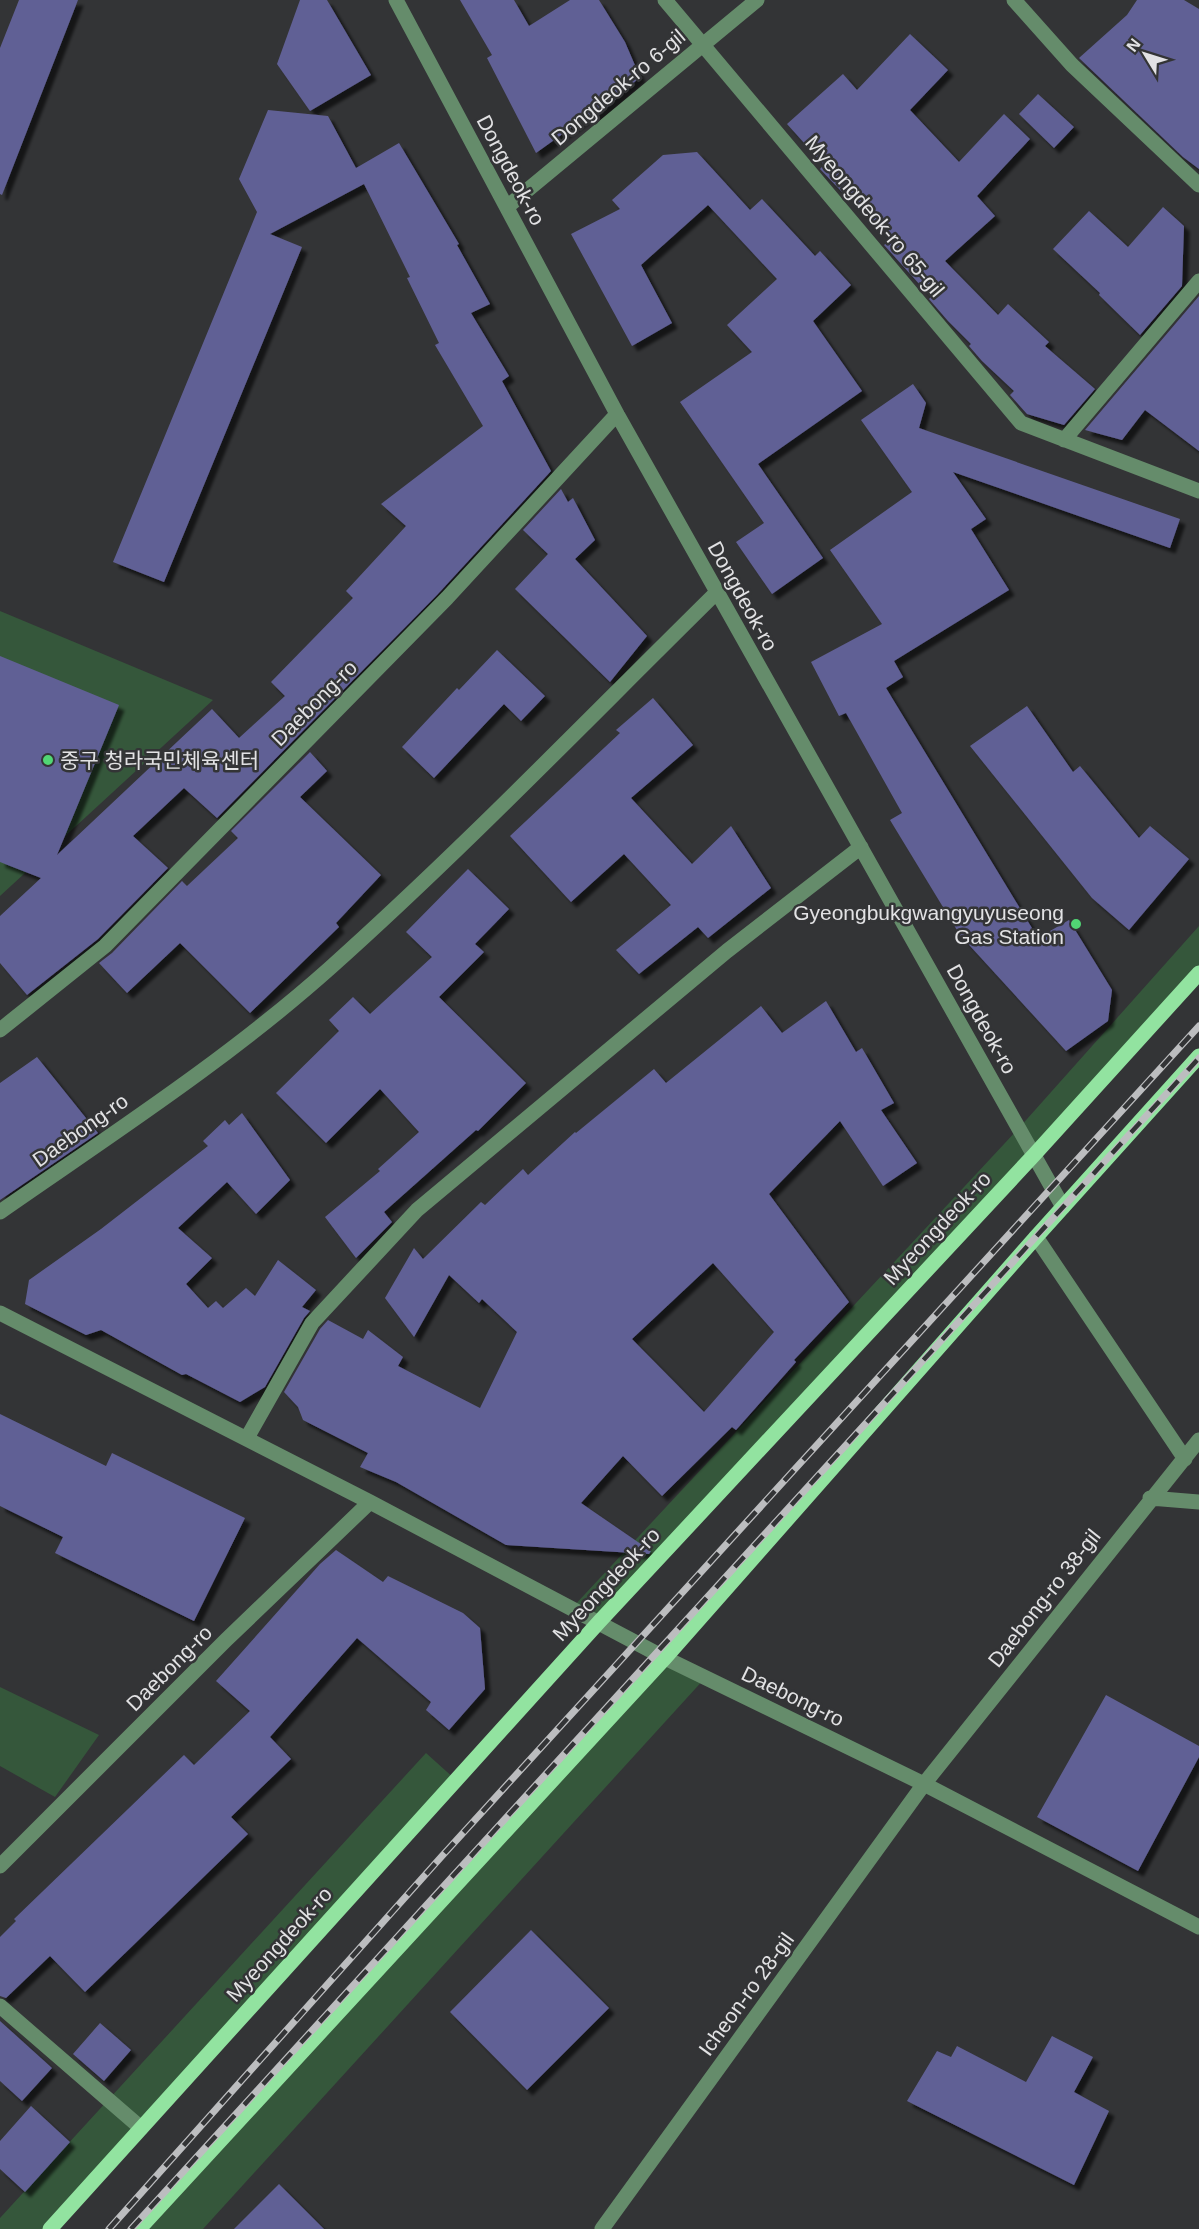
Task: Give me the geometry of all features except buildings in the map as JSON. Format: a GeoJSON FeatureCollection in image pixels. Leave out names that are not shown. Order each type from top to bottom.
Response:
{"type":"FeatureCollection","features":[{"type":"Feature","properties":{"kind":"main road","name":"Myeongdeok-ro"},"geometry":{"type":"LineString","coordinates":[[50,2229],[599,1623],[1034,1155],[1199,973]]}},
{"type":"Feature","properties":{"kind":"main road"},"geometry":{"type":"LineString","coordinates":[[139,2229],[665,1658],[1036,1237],[1199,1056]]}},
{"type":"Feature","properties":{"kind":"street","name":"Dongdeok-ro"},"geometry":{"type":"LineString","coordinates":[[396,0],[617,414],[1063,1207]]}},
{"type":"Feature","properties":{"kind":"street","name":"Myeongdeok-ro 65-gil"},"geometry":{"type":"LineString","coordinates":[[666,0],[1021,423],[1199,491]]}},
{"type":"Feature","properties":{"kind":"street","name":"Dongdeok-ro 6-gil"},"geometry":{"type":"LineString","coordinates":[[507,207],[757,0]]}},
{"type":"Feature","properties":{"kind":"street"},"geometry":{"type":"LineString","coordinates":[[1014,0],[1072,65],[1199,185]]}},
{"type":"Feature","properties":{"kind":"street"},"geometry":{"type":"LineString","coordinates":[[1065,440],[1199,281]]}},
{"type":"Feature","properties":{"kind":"street","name":"Daebong-ro"},"geometry":{"type":"LineString","coordinates":[[0,1030],[105,946],[447,598],[617,414]]}},
{"type":"Feature","properties":{"kind":"street","name":"Daebong-ro"},"geometry":{"type":"LineString","coordinates":[[0,1212],[214,1062],[329,969],[423,881],[717,592]]}},
{"type":"Feature","properties":{"kind":"street"},"geometry":{"type":"LineString","coordinates":[[247,1438],[312,1323],[417,1210],[727,951],[861,848]]}},
{"type":"Feature","properties":{"kind":"street"},"geometry":{"type":"LineString","coordinates":[[1036,1237],[1185,1459]]}},
{"type":"Feature","properties":{"kind":"street","name":"Daebong-ro"},"geometry":{"type":"LineString","coordinates":[[0,1313],[247,1438],[665,1658],[924,1784],[1199,1927]]}},
{"type":"Feature","properties":{"kind":"street","name":"Daebong-ro 38-gil"},"geometry":{"type":"LineString","coordinates":[[924,1784],[1150,1498],[1199,1440]]}},
{"type":"Feature","properties":{"kind":"street"},"geometry":{"type":"LineString","coordinates":[[1150,1498],[1199,1502]]}},
{"type":"Feature","properties":{"kind":"street","name":"Daebong-ro"},"geometry":{"type":"LineString","coordinates":[[0,1866],[258,1609],[370,1502]]}},
{"type":"Feature","properties":{"kind":"street","name":"Icheon-ro 28-gil"},"geometry":{"type":"LineString","coordinates":[[602,2229],[924,1784]]}},
{"type":"Feature","properties":{"kind":"street"},"geometry":{"type":"LineString","coordinates":[[0,2006],[141,2128]]}},
{"type":"Feature","properties":{"kind":"green space"},"geometry":{"type":"Polygon","coordinates":[[[0,611],[213,700],[0,896],[0,611]]]}},
{"type":"Feature","properties":{"kind":"green space"},"geometry":{"type":"Polygon","coordinates":[[[1199,926],[1199,973],[599,1622],[572,1608],[1019,1128],[1199,926]]]}},
{"type":"Feature","properties":{"kind":"green space"},"geometry":{"type":"Polygon","coordinates":[[[665,1658],[706,1677],[203,2229],[138,2229],[665,1658]]]}},
{"type":"Feature","properties":{"kind":"green space"},"geometry":{"type":"Polygon","coordinates":[[[0,1687],[99,1735],[55,1797],[0,1766],[0,1687]]]}},
{"type":"Feature","properties":{"kind":"green space"},"geometry":{"type":"Polygon","coordinates":[[[426,1753],[456,1780],[50,2229],[0,2229],[0,2218],[426,1753]]]}},
{"type":"Feature","properties":{"kind":"railway"},"geometry":{"type":"LineString","coordinates":[[109,2229],[442,1856],[1199,1026]]}},
{"type":"Feature","properties":{"kind":"railway"},"geometry":{"type":"LineString","coordinates":[[131,2229],[1199,1058]]}},
{"type":"Feature","properties":{"kind":"place","name":"중구 청라국민체육센터"},"geometry":{"type":"Point","coordinates":[48,760]}},
{"type":"Feature","properties":{"kind":"place","name":"Gyeongbukgwangyuyuseong Gas Station"},"geometry":{"type":"Point","coordinates":[1076,924]}}]}
